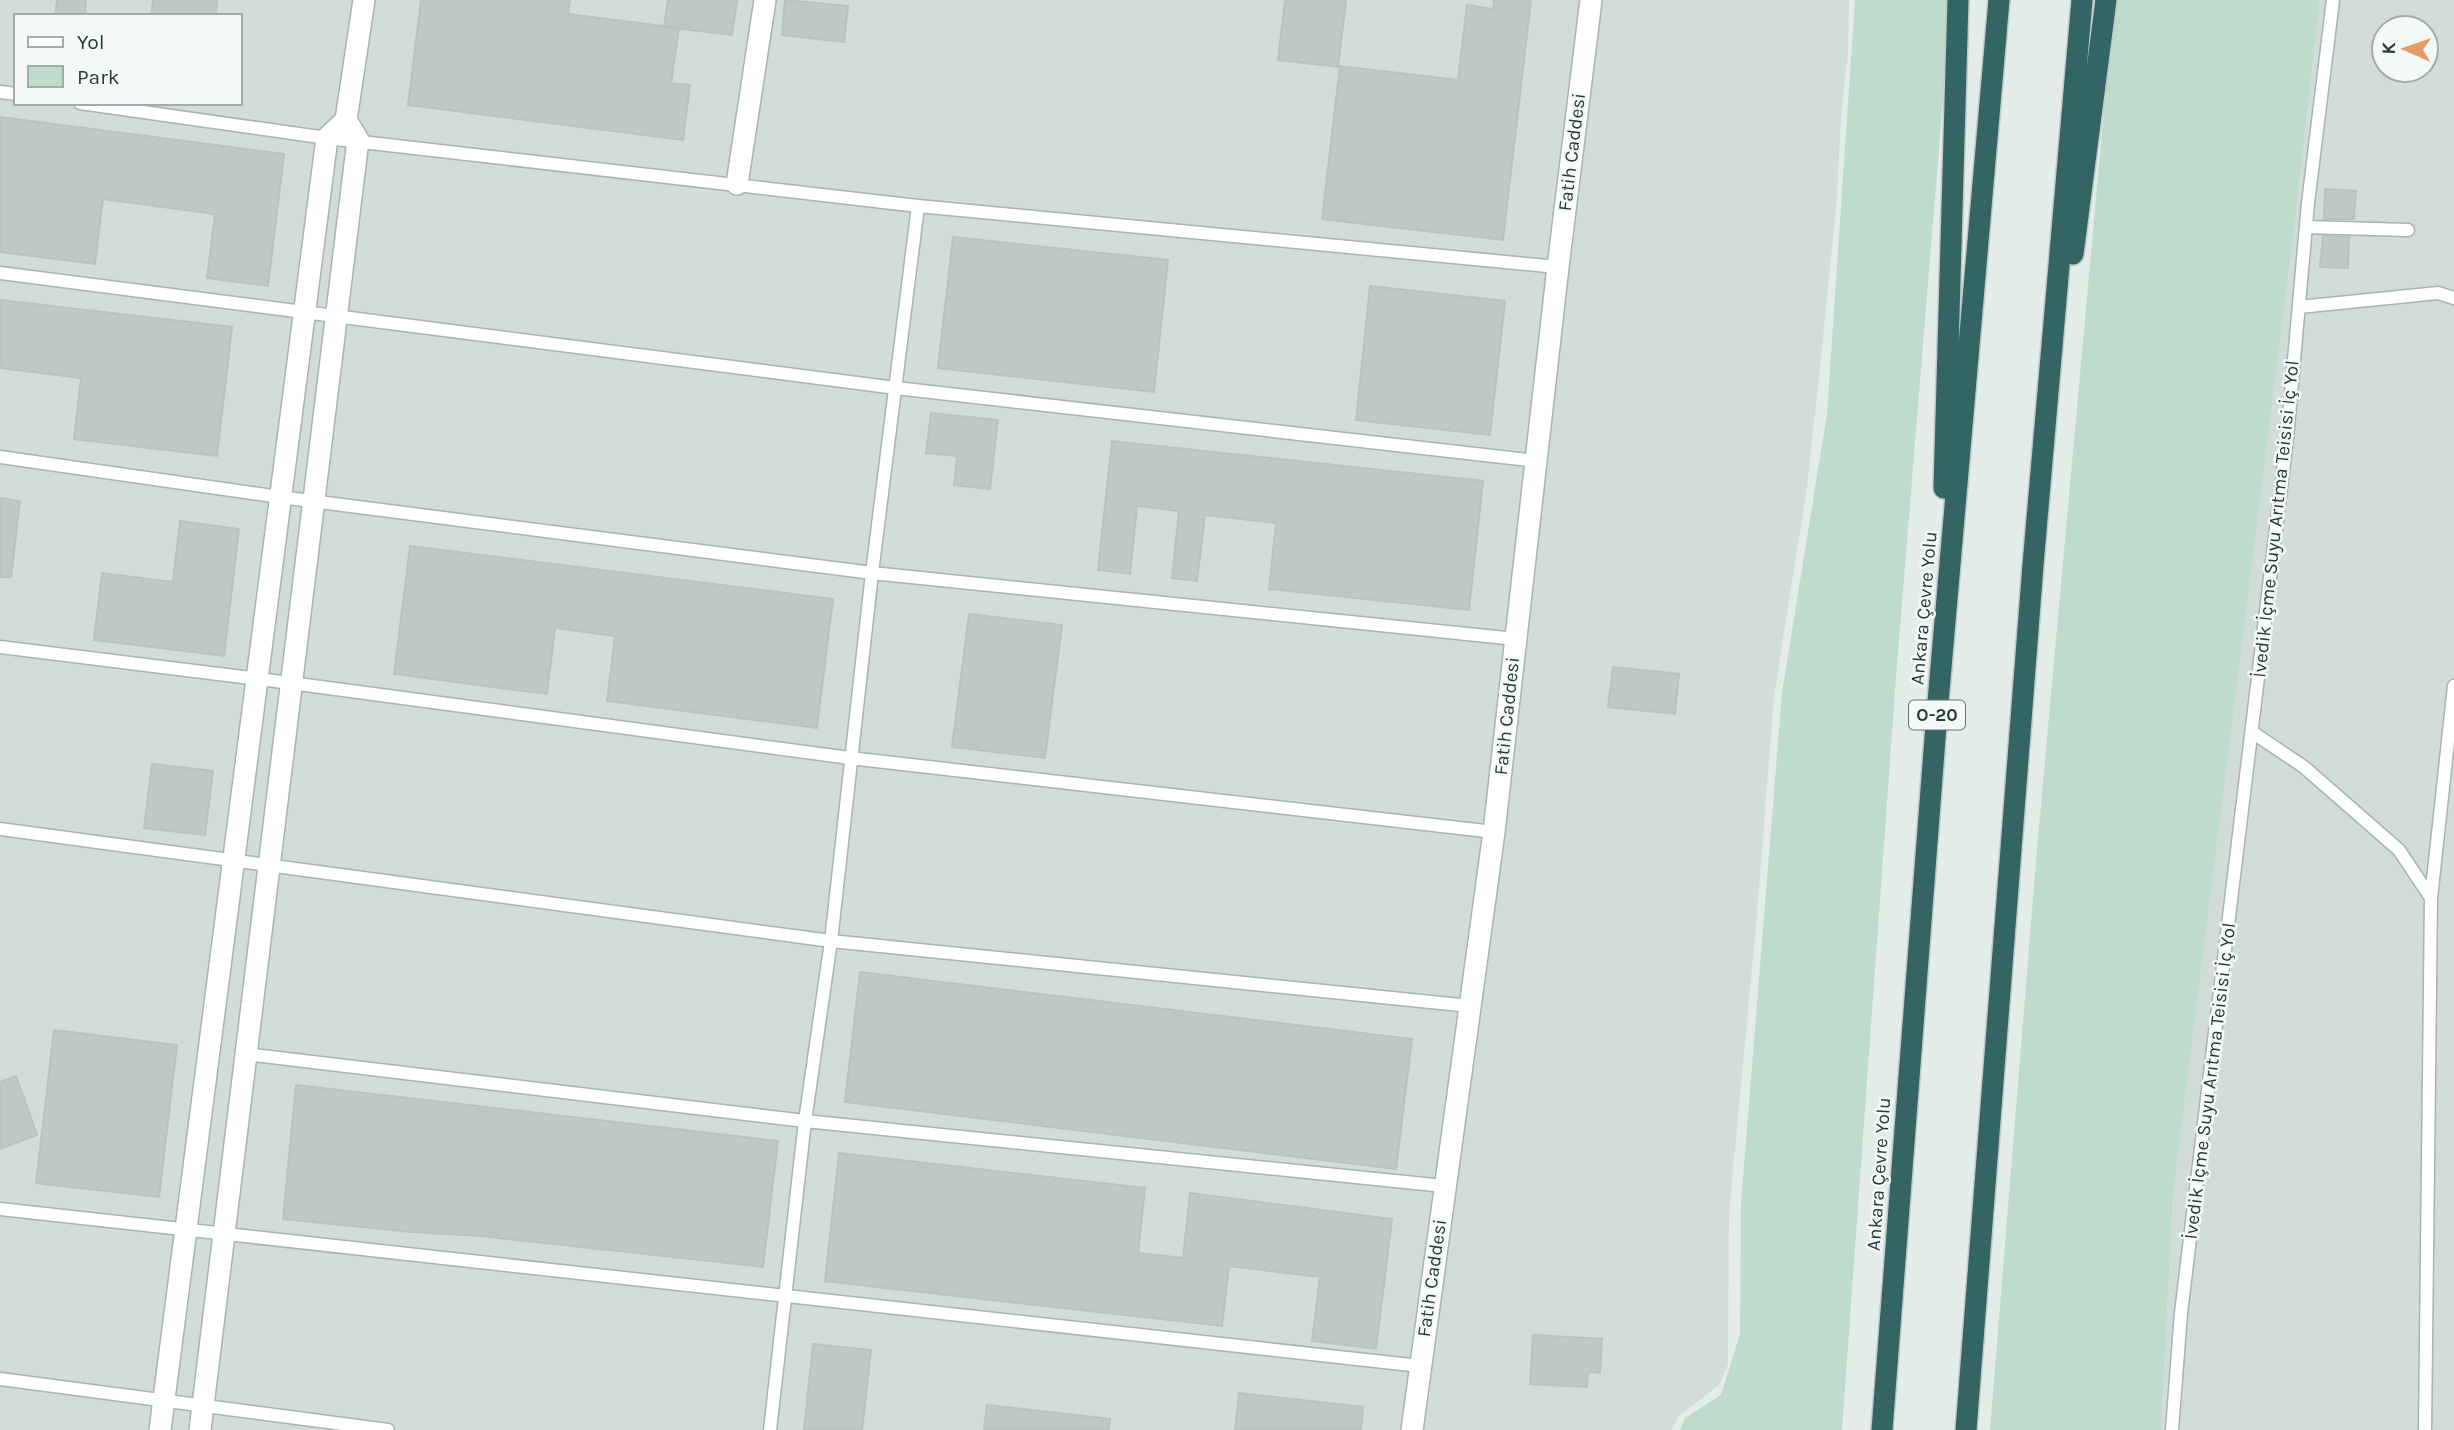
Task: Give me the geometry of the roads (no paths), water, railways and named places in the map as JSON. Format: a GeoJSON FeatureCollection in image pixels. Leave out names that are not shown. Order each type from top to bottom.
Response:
{"type":"FeatureCollection","features":[{"type":"Feature","properties":{"kind":"highway"},"geometry":{"type":"LineString","coordinates":[[1936,725],[1958,0]]}},
{"type":"Feature","properties":{"kind":"highway","name":"Ankara Çevre Yolu"},"geometry":{"type":"LineString","coordinates":[[1882,1430],[1936,725],[1999,0]]}},
{"type":"Feature","properties":{"kind":"highway"},"geometry":{"type":"LineString","coordinates":[[1966,1430],[2033,565],[2082,0]]}},
{"type":"Feature","properties":{"kind":"highway"},"geometry":{"type":"LineString","coordinates":[[2033,565],[2106,0]]}},
{"type":"Feature","properties":{"kind":"street"},"geometry":{"type":"LineString","coordinates":[[160,1430],[327,138],[346,120],[364,0]]}},
{"type":"Feature","properties":{"kind":"street"},"geometry":{"type":"LineString","coordinates":[[737,184],[765,0]]}},
{"type":"Feature","properties":{"kind":"street","name":"Fatih Caddesi"},"geometry":{"type":"LineString","coordinates":[[1412,1430],[1494,832],[1591,0]]}},
{"type":"Feature","properties":{"kind":"street"},"geometry":{"type":"LineString","coordinates":[[200,1430],[358,140],[346,120]]}},
{"type":"Feature","properties":{"kind":"lane","name":"İvedik İçme Suyu Arıtma Teisisi İç Yol"},"geometry":{"type":"LineString","coordinates":[[2172,1430],[2181,1313],[2287,438],[2306,227],[2333,0]]}},
{"type":"Feature","properties":{"kind":"lane"},"geometry":{"type":"LineString","coordinates":[[94,105],[327,138],[918,206],[1558,267]]}},
{"type":"Feature","properties":{"kind":"lane"},"geometry":{"type":"LineString","coordinates":[[770,1430],[805,1121],[831,941],[850,758],[918,206]]}},
{"type":"Feature","properties":{"kind":"lane"},"geometry":{"type":"LineString","coordinates":[[2306,227],[2408,230]]}},
{"type":"Feature","properties":{"kind":"lane"},"geometry":{"type":"LineString","coordinates":[[0,273],[896,388],[1537,461]]}},
{"type":"Feature","properties":{"kind":"lane"},"geometry":{"type":"LineString","coordinates":[[2299,306],[2438,293],[2454,298]]}},
{"type":"Feature","properties":{"kind":"lane"},"geometry":{"type":"LineString","coordinates":[[0,457],[280,497],[872,573],[1516,639]]}},
{"type":"Feature","properties":{"kind":"lane"},"geometry":{"type":"LineString","coordinates":[[0,647],[850,758],[1494,832]]}},
{"type":"Feature","properties":{"kind":"lane"},"geometry":{"type":"LineString","coordinates":[[2425,1430],[2431,898],[2454,686]]}},
{"type":"Feature","properties":{"kind":"lane"},"geometry":{"type":"LineString","coordinates":[[2252,732],[2304,767],[2399,850],[2431,898]]}},
{"type":"Feature","properties":{"kind":"lane"},"geometry":{"type":"LineString","coordinates":[[0,829],[831,941],[1470,1006]]}},
{"type":"Feature","properties":{"kind":"lane"},"geometry":{"type":"LineString","coordinates":[[246,1054],[805,1121],[1444,1186]]}},
{"type":"Feature","properties":{"kind":"lane"},"geometry":{"type":"LineString","coordinates":[[0,1209],[1420,1366]]}},
{"type":"Feature","properties":{"kind":"lane"},"geometry":{"type":"LineString","coordinates":[[0,1379],[388,1430]]}}]}
